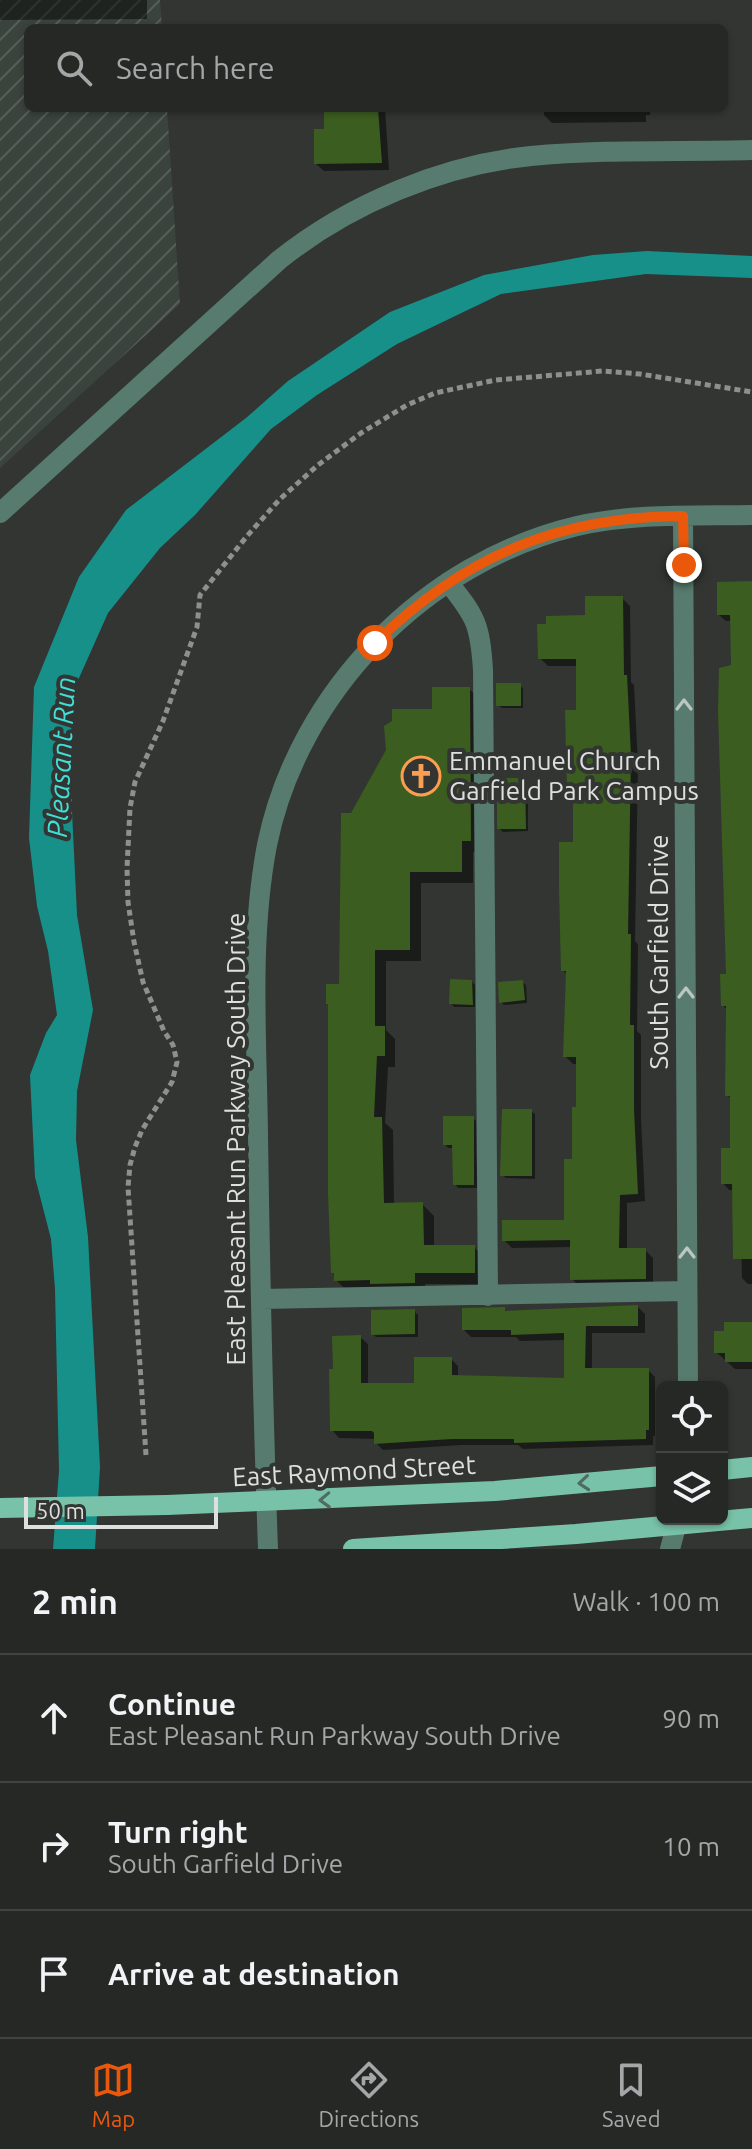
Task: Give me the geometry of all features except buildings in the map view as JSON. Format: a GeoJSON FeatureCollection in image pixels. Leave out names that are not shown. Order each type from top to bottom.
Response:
{"type":"FeatureCollection","features":[{"type":"Feature","properties":{"kind":"main road"},"geometry":{"type":"LineString","coordinates":[[728,1469],[752,1467]]}},
{"type":"Feature","properties":{"kind":"main road","name":"East Raymond Street"},"geometry":{"type":"LineString","coordinates":[[0,1508],[167,1505],[495,1491],[656,1477]]}},
{"type":"Feature","properties":{"kind":"main road"},"geometry":{"type":"LineString","coordinates":[[728,1519],[752,1518]]}},
{"type":"Feature","properties":{"kind":"main road"},"geometry":{"type":"LineString","coordinates":[[353,1549],[656,1524]]}},
{"type":"Feature","properties":{"kind":"street"},"geometry":{"type":"LineString","coordinates":[[0,513],[279,260],[311,237],[361,209],[440,175],[507,160],[553,154],[752,150]]}},
{"type":"Feature","properties":{"kind":"street","name":"East Pleasant Run Parkway South Drive"},"geometry":{"type":"LineString","coordinates":[[268,1549],[261,1299],[257,945],[265,861],[271,828],[288,774],[307,734],[375,643],[448,582],[508,549],[550,534],[614,520],[752,515]]}},
{"type":"Feature","properties":{"kind":"street","name":"South Garfield Drive"},"geometry":{"type":"LineString","coordinates":[[683,516],[688,1381]]}},
{"type":"Feature","properties":{"kind":"street"},"geometry":{"type":"LineString","coordinates":[[448,582],[476,620],[481,636],[483,670],[488,1296]]}},
{"type":"Feature","properties":{"kind":"street"},"geometry":{"type":"LineString","coordinates":[[261,1299],[687,1291]]}},
{"type":"Feature","properties":{"kind":"street"},"geometry":{"type":"LineString","coordinates":[[670,1549],[677,1525]]}},
{"type":"Feature","properties":{"kind":"shaded area"},"geometry":{"type":"Polygon","coordinates":[[[0,0],[160,0],[162,24],[24,24],[24,112],[167,112],[180,304],[0,468],[0,0]]]}},
{"type":"Feature","properties":{"kind":"water","name":"Pleasant Run"},"geometry":{"type":"Polygon","coordinates":[[[647,251],[752,256],[752,278],[646,274],[501,294],[397,344],[317,395],[271,429],[195,515],[160,548],[108,613],[71,696],[77,915],[93,1010],[77,1091],[76,1140],[88,1237],[100,1467],[95,1549],[53,1549],[59,1471],[55,1289],[51,1239],[35,1177],[30,1075],[46,1033],[57,1015],[48,951],[37,906],[29,838],[34,687],[79,577],[126,510],[246,418],[288,381],[390,312],[484,275],[593,255],[647,251]]]}},
{"type":"Feature","properties":{"kind":"place","name":"Emmanuel Church Garfield Park Campus"},"geometry":{"type":"Point","coordinates":[421,776]}},
{"type":"Feature","properties":{"kind":"route"},"geometry":{"type":"LineString","coordinates":[[375,643],[434,591],[469,569],[533,539],[577,526],[640,517],[683,516],[684,565]]}}]}
